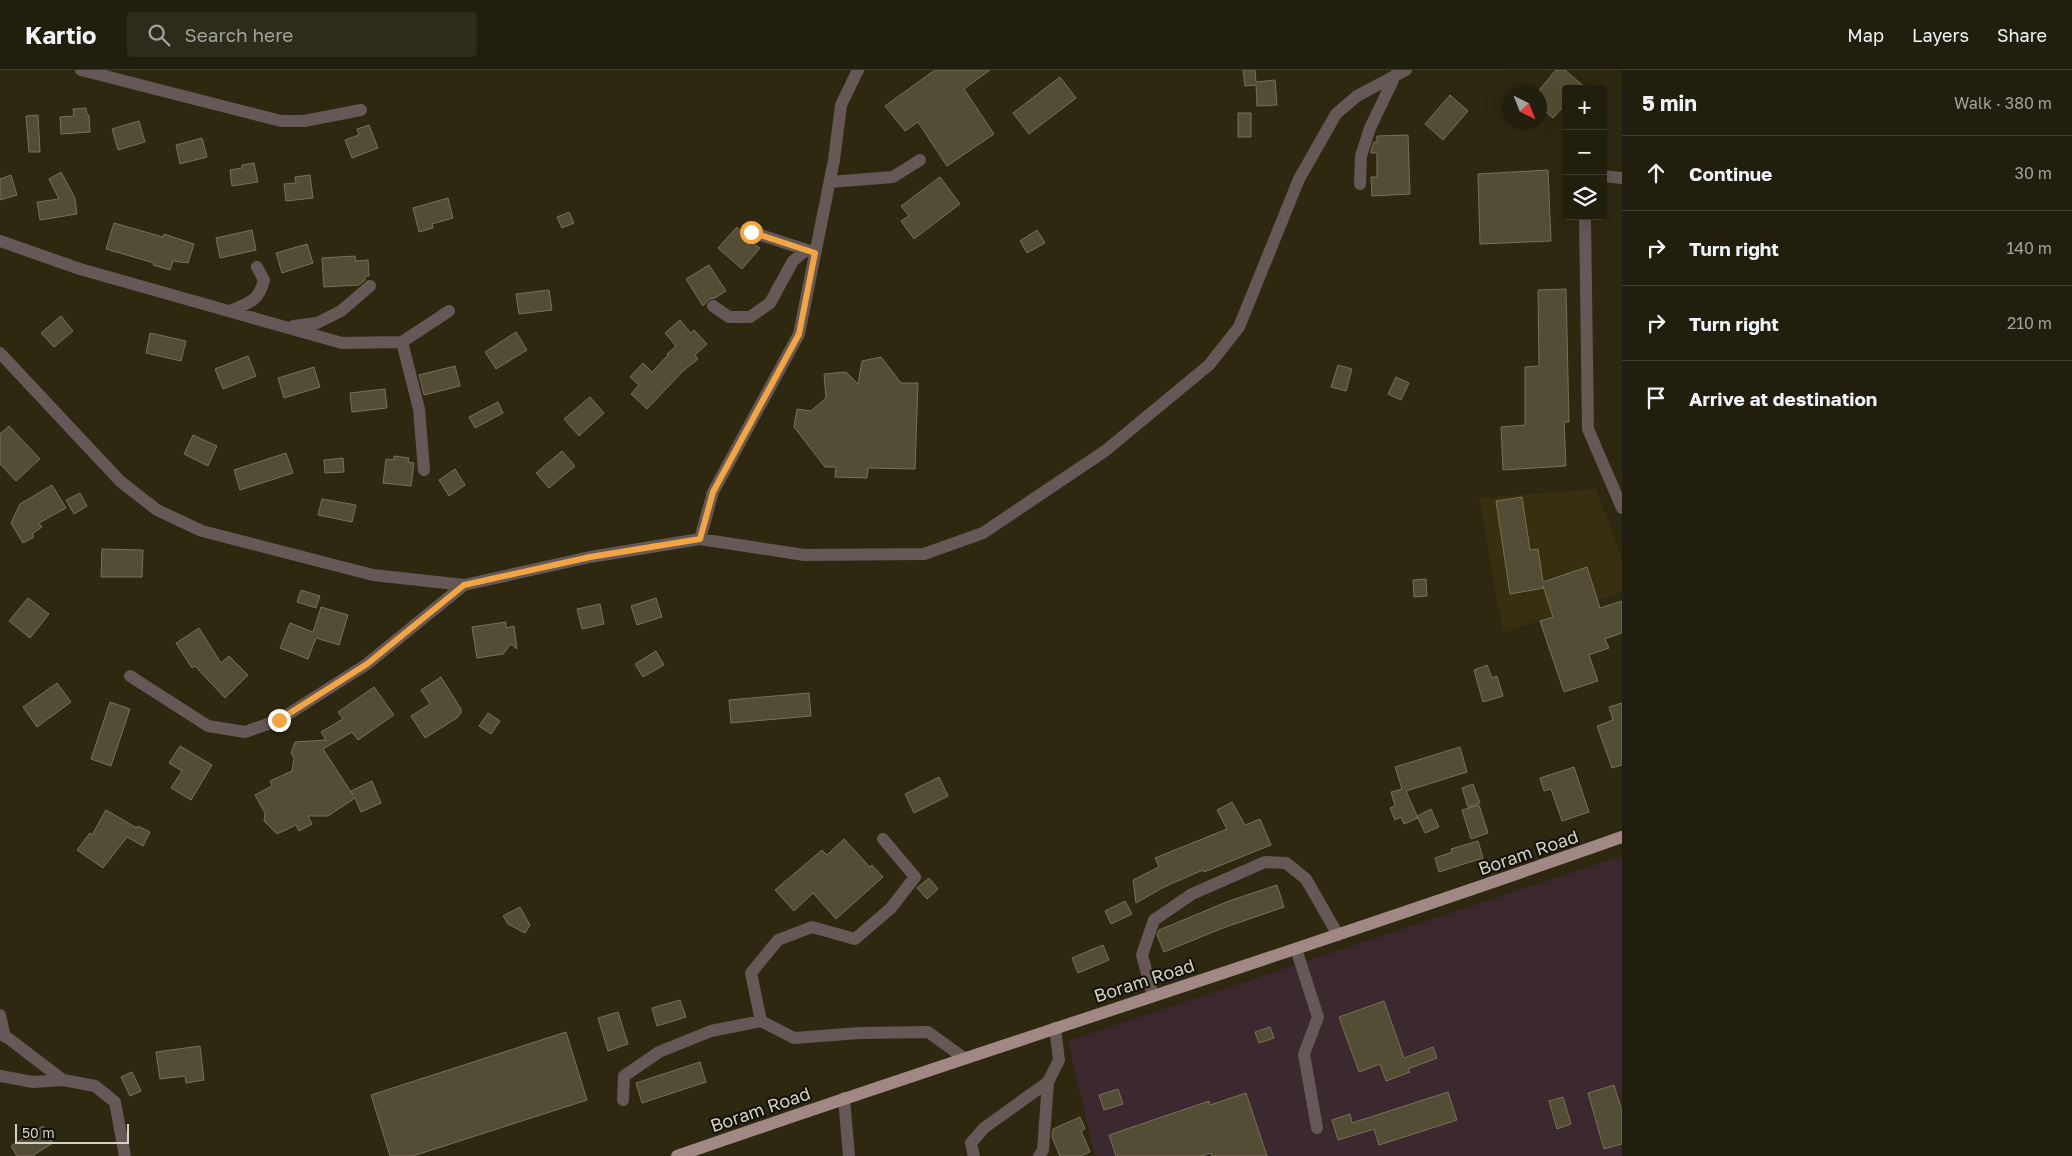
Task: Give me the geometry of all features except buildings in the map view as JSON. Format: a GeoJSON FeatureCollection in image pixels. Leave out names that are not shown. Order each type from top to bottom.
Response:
{"type":"FeatureCollection","features":[{"type":"Feature","properties":{"kind":"main road","name":"Boram Road"},"geometry":{"type":"LineString","coordinates":[[678,1156],[844,1098],[1462,894],[1622,837]]}},
{"type":"Feature","properties":{"kind":"street"},"geometry":{"type":"LineString","coordinates":[[82,70],[281,121],[304,121],[361,110]]}},
{"type":"Feature","properties":{"kind":"street"},"geometry":{"type":"LineString","coordinates":[[700,539],[713,492],[799,334],[811,251],[830,182],[841,104],[859,70]]}},
{"type":"Feature","properties":{"kind":"street"},"geometry":{"type":"LineString","coordinates":[[1360,184],[1361,156],[1370,128],[1401,72]]}},
{"type":"Feature","properties":{"kind":"street"},"geometry":{"type":"LineString","coordinates":[[0,353],[120,481],[157,510],[202,531],[373,575],[464,585],[590,557],[700,539],[804,555],[924,554],[983,533],[1104,451],[1209,365],[1239,327],[1299,179],[1336,114],[1357,96],[1401,72]]}},
{"type":"Feature","properties":{"kind":"street"},"geometry":{"type":"LineString","coordinates":[[830,182],[893,177],[920,160]]}},
{"type":"Feature","properties":{"kind":"street"},"geometry":{"type":"LineString","coordinates":[[1607,176],[1622,178]]}},
{"type":"Feature","properties":{"kind":"street"},"geometry":{"type":"LineString","coordinates":[[1585,220],[1588,429],[1622,508]]}},
{"type":"Feature","properties":{"kind":"street"},"geometry":{"type":"LineString","coordinates":[[751,232],[811,251]]}},
{"type":"Feature","properties":{"kind":"street"},"geometry":{"type":"LineString","coordinates":[[0,241],[80,269],[342,343],[402,342],[449,311]]}},
{"type":"Feature","properties":{"kind":"street"},"geometry":{"type":"LineString","coordinates":[[713,306],[729,317],[750,317],[770,303],[793,261],[811,251]]}},
{"type":"Feature","properties":{"kind":"street"},"geometry":{"type":"LineString","coordinates":[[230,311],[248,304],[261,292],[264,280],[257,267]]}},
{"type":"Feature","properties":{"kind":"street"},"geometry":{"type":"LineString","coordinates":[[286,327],[317,324],[341,312],[370,286]]}},
{"type":"Feature","properties":{"kind":"street"},"geometry":{"type":"LineString","coordinates":[[402,342],[419,409],[424,470]]}},
{"type":"Feature","properties":{"kind":"street"},"geometry":{"type":"LineString","coordinates":[[130,676],[208,726],[246,732],[279,720],[367,664],[464,585]]}},
{"type":"Feature","properties":{"kind":"street"},"geometry":{"type":"LineString","coordinates":[[761,1021],[751,973],[778,940],[812,927],[855,939],[891,908],[915,877],[883,839]]}},
{"type":"Feature","properties":{"kind":"street"},"geometry":{"type":"LineString","coordinates":[[1153,996],[1142,956],[1154,920],[1192,894],[1265,862],[1286,863],[1306,879],[1338,935]]}},
{"type":"Feature","properties":{"kind":"street"},"geometry":{"type":"LineString","coordinates":[[1296,949],[1318,1017],[1304,1054],[1317,1128]]}},
{"type":"Feature","properties":{"kind":"street"},"geometry":{"type":"LineString","coordinates":[[0,1015],[3,1034],[63,1080]]}},
{"type":"Feature","properties":{"kind":"street"},"geometry":{"type":"LineString","coordinates":[[622,1100],[624,1076],[659,1052],[711,1030],[761,1021],[794,1038],[860,1033],[928,1032],[964,1058]]}},
{"type":"Feature","properties":{"kind":"street"},"geometry":{"type":"LineString","coordinates":[[1039,1156],[1042,1150],[1048,1082],[1059,1060],[1055,1028]]}},
{"type":"Feature","properties":{"kind":"street"},"geometry":{"type":"LineString","coordinates":[[0,1076],[33,1082],[63,1080],[95,1086],[115,1102],[125,1156]]}},
{"type":"Feature","properties":{"kind":"street"},"geometry":{"type":"LineString","coordinates":[[974,1156],[971,1143],[984,1128],[1048,1082]]}},
{"type":"Feature","properties":{"kind":"street"},"geometry":{"type":"LineString","coordinates":[[844,1098],[849,1156]]}},
{"type":"Feature","properties":{"kind":"shaded area"},"geometry":{"type":"Polygon","coordinates":[[[1596,489],[1622,558],[1622,592],[1503,633],[1479,498],[1596,489]]]}},
{"type":"Feature","properties":{"kind":"shaded area"},"geometry":{"type":"Polygon","coordinates":[[[1622,856],[1622,1156],[1095,1156],[1068,1041],[1622,856]]]}},
{"type":"Feature","properties":{"kind":"route"},"geometry":{"type":"LineString","coordinates":[[279,720],[367,664],[464,585],[590,557],[700,539],[713,492],[799,334],[815,253],[751,232]]}}]}
